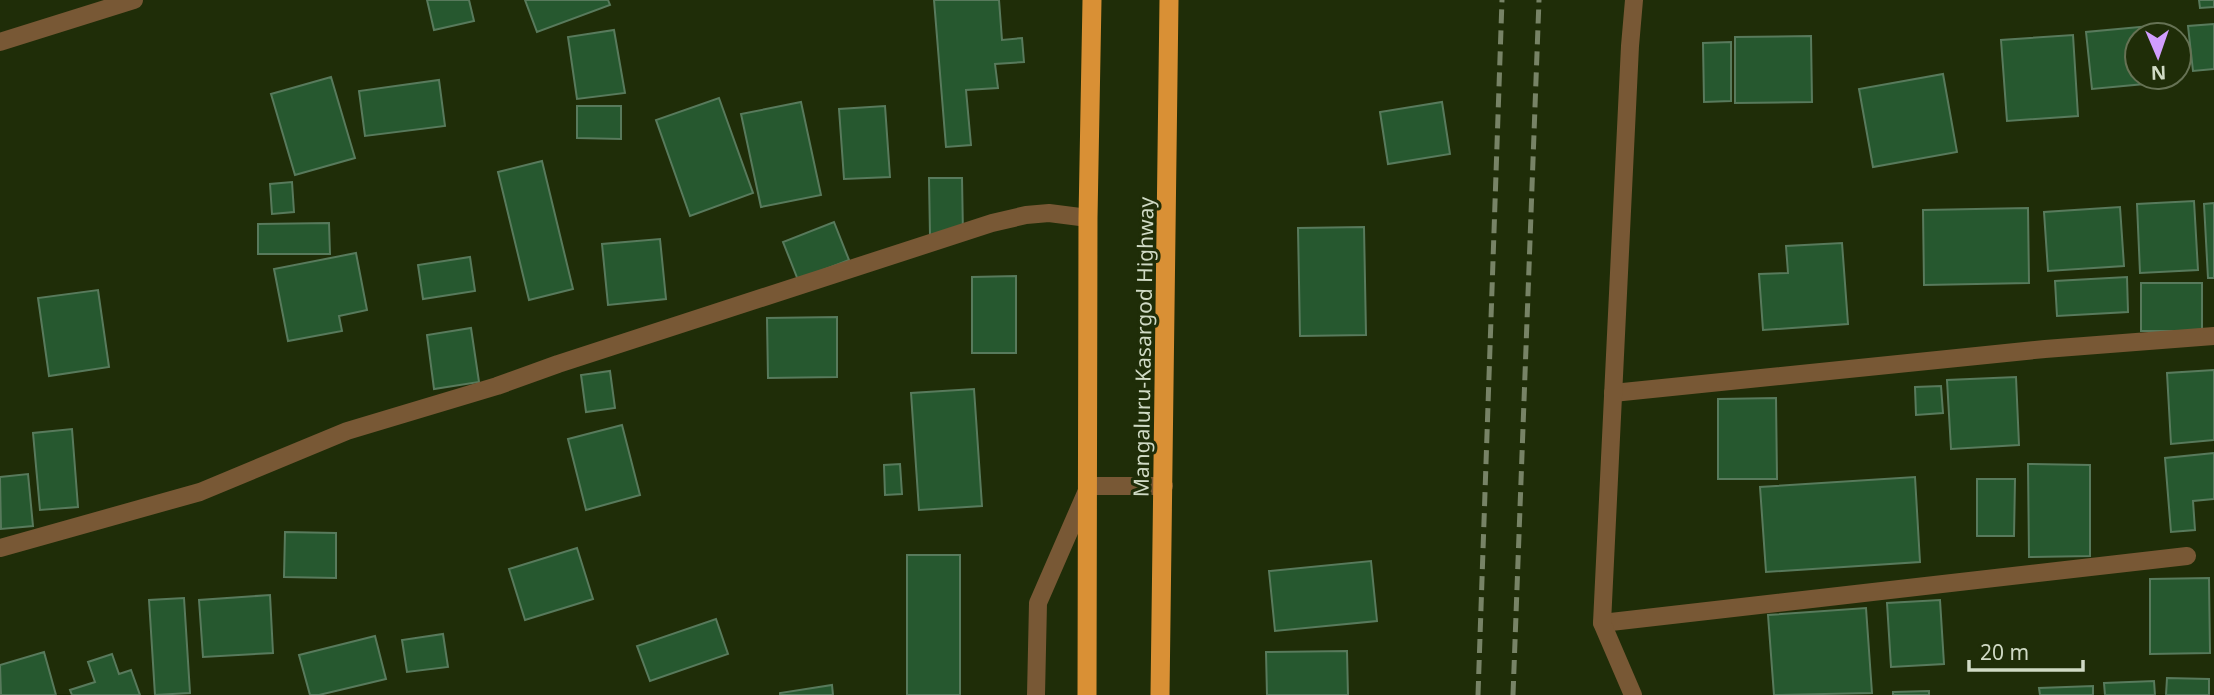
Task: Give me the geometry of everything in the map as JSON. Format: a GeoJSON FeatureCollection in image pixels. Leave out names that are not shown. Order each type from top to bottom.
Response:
{"type":"FeatureCollection","features":[{"type":"Feature","properties":{"kind":"highway"},"geometry":{"type":"LineString","coordinates":[[1087,695],[1088,218],[1092,0]]}},
{"type":"Feature","properties":{"kind":"highway","name":"Mangaluru-Kasargod Highway"},"geometry":{"type":"LineString","coordinates":[[1160,695],[1169,0]]}},
{"type":"Feature","properties":{"kind":"street"},"geometry":{"type":"LineString","coordinates":[[0,42],[134,0]]}},
{"type":"Feature","properties":{"kind":"street"},"geometry":{"type":"LineString","coordinates":[[1633,695],[1602,623],[1634,0]]}},
{"type":"Feature","properties":{"kind":"street"},"geometry":{"type":"LineString","coordinates":[[0,548],[200,492],[347,430],[508,383],[558,364],[992,223],[1049,213],[1088,218]]}},
{"type":"Feature","properties":{"kind":"street"},"geometry":{"type":"LineString","coordinates":[[1613,393],[2045,349],[2214,335]]}},
{"type":"Feature","properties":{"kind":"street"},"geometry":{"type":"LineString","coordinates":[[1036,695],[1038,603],[1088,486],[1164,486]]}},
{"type":"Feature","properties":{"kind":"street"},"geometry":{"type":"LineString","coordinates":[[1602,623],[2186,556]]}},
{"type":"Feature","properties":{"kind":"building"},"geometry":{"type":"Polygon","coordinates":[[[427,0],[469,0],[474,21],[434,30],[427,0]]]}},
{"type":"Feature","properties":{"kind":"building"},"geometry":{"type":"Polygon","coordinates":[[[525,0],[608,0],[610,5],[537,32],[525,0]]]}},
{"type":"Feature","properties":{"kind":"building"},"geometry":{"type":"Polygon","coordinates":[[[934,0],[999,0],[1002,40],[1022,38],[1024,62],[995,64],[998,88],[966,90],[971,145],[946,147],[934,0]]]}},
{"type":"Feature","properties":{"kind":"building"},"geometry":{"type":"Polygon","coordinates":[[[2199,0],[2214,0],[2214,7],[2200,8],[2199,0]]]}},
{"type":"Feature","properties":{"kind":"building"},"geometry":{"type":"Polygon","coordinates":[[[2214,24],[2214,69],[2193,71],[2193,26],[2214,24]]]}},
{"type":"Feature","properties":{"kind":"building"},"geometry":{"type":"Polygon","coordinates":[[[2123,29],[2123,86],[2092,89],[2086,32],[2123,29]]]}},
{"type":"Feature","properties":{"kind":"building"},"geometry":{"type":"Polygon","coordinates":[[[614,30],[625,93],[577,99],[568,37],[614,30]]]}},
{"type":"Feature","properties":{"kind":"building"},"geometry":{"type":"Polygon","coordinates":[[[2073,35],[2078,116],[2007,121],[2001,40],[2073,35]]]}},
{"type":"Feature","properties":{"kind":"building"},"geometry":{"type":"Polygon","coordinates":[[[1811,36],[1812,102],[1735,103],[1735,37],[1811,36]]]}},
{"type":"Feature","properties":{"kind":"building"},"geometry":{"type":"Polygon","coordinates":[[[1731,42],[1731,101],[1704,102],[1703,43],[1731,42]]]}},
{"type":"Feature","properties":{"kind":"building"},"geometry":{"type":"Polygon","coordinates":[[[1943,74],[1957,152],[1873,167],[1859,89],[1943,74]]]}},
{"type":"Feature","properties":{"kind":"building"},"geometry":{"type":"Polygon","coordinates":[[[331,77],[355,158],[295,175],[271,94],[331,77]]]}},
{"type":"Feature","properties":{"kind":"building"},"geometry":{"type":"Polygon","coordinates":[[[439,80],[445,126],[365,136],[359,91],[439,80]]]}},
{"type":"Feature","properties":{"kind":"building"},"geometry":{"type":"Polygon","coordinates":[[[719,98],[753,193],[690,216],[656,120],[719,98]]]}},
{"type":"Feature","properties":{"kind":"building"},"geometry":{"type":"Polygon","coordinates":[[[801,102],[821,195],[761,207],[741,114],[801,102]]]}},
{"type":"Feature","properties":{"kind":"building"},"geometry":{"type":"Polygon","coordinates":[[[1442,102],[1450,154],[1388,164],[1380,112],[1442,102]]]}},
{"type":"Feature","properties":{"kind":"building"},"geometry":{"type":"Polygon","coordinates":[[[577,106],[621,106],[621,139],[577,138],[577,106]]]}},
{"type":"Feature","properties":{"kind":"building"},"geometry":{"type":"Polygon","coordinates":[[[885,106],[890,177],[844,179],[839,109],[885,106]]]}},
{"type":"Feature","properties":{"kind":"building"},"geometry":{"type":"Polygon","coordinates":[[[542,161],[573,289],[529,300],[498,172],[542,161]]]}},
{"type":"Feature","properties":{"kind":"building"},"geometry":{"type":"Polygon","coordinates":[[[929,178],[962,178],[963,235],[930,235],[929,178]]]}},
{"type":"Feature","properties":{"kind":"building"},"geometry":{"type":"Polygon","coordinates":[[[292,182],[294,212],[272,214],[270,184],[292,182]]]}},
{"type":"Feature","properties":{"kind":"building"},"geometry":{"type":"Polygon","coordinates":[[[2194,201],[2198,270],[2140,273],[2137,204],[2194,201]]]}},
{"type":"Feature","properties":{"kind":"building"},"geometry":{"type":"Polygon","coordinates":[[[2214,203],[2214,278],[2208,278],[2204,204],[2214,203]]]}},
{"type":"Feature","properties":{"kind":"building"},"geometry":{"type":"Polygon","coordinates":[[[2120,207],[2124,266],[2048,271],[2044,212],[2120,207]]]}},
{"type":"Feature","properties":{"kind":"building"},"geometry":{"type":"Polygon","coordinates":[[[2028,208],[2029,283],[1924,285],[1923,210],[2028,208]]]}},
{"type":"Feature","properties":{"kind":"building"},"geometry":{"type":"Polygon","coordinates":[[[834,222],[849,260],[798,280],[783,242],[834,222]]]}},
{"type":"Feature","properties":{"kind":"building"},"geometry":{"type":"Polygon","coordinates":[[[329,223],[330,254],[258,254],[258,224],[329,223]]]}},
{"type":"Feature","properties":{"kind":"building"},"geometry":{"type":"Polygon","coordinates":[[[1364,227],[1366,335],[1300,336],[1298,228],[1364,227]]]}},
{"type":"Feature","properties":{"kind":"building"},"geometry":{"type":"Polygon","coordinates":[[[660,239],[666,299],[608,305],[602,244],[660,239]]]}},
{"type":"Feature","properties":{"kind":"building"},"geometry":{"type":"Polygon","coordinates":[[[1842,243],[1848,324],[1763,330],[1759,274],[1788,273],[1786,246],[1842,243]]]}},
{"type":"Feature","properties":{"kind":"building"},"geometry":{"type":"Polygon","coordinates":[[[356,253],[367,310],[339,316],[342,331],[288,341],[274,269],[356,253]]]}},
{"type":"Feature","properties":{"kind":"building"},"geometry":{"type":"Polygon","coordinates":[[[470,257],[475,291],[423,299],[418,265],[470,257]]]}},
{"type":"Feature","properties":{"kind":"building"},"geometry":{"type":"Polygon","coordinates":[[[1016,276],[1016,353],[972,353],[972,277],[1016,276]]]}},
{"type":"Feature","properties":{"kind":"building"},"geometry":{"type":"Polygon","coordinates":[[[2127,277],[2128,312],[2057,316],[2055,281],[2127,277]]]}},
{"type":"Feature","properties":{"kind":"building"},"geometry":{"type":"Polygon","coordinates":[[[2141,283],[2202,283],[2202,331],[2141,331],[2141,283]]]}},
{"type":"Feature","properties":{"kind":"building"},"geometry":{"type":"Polygon","coordinates":[[[98,290],[109,367],[49,376],[38,298],[98,290]]]}},
{"type":"Feature","properties":{"kind":"building"},"geometry":{"type":"Polygon","coordinates":[[[837,317],[837,377],[768,378],[767,318],[837,317]]]}},
{"type":"Feature","properties":{"kind":"building"},"geometry":{"type":"Polygon","coordinates":[[[471,328],[479,382],[434,389],[427,335],[471,328]]]}},
{"type":"Feature","properties":{"kind":"building"},"geometry":{"type":"Polygon","coordinates":[[[2214,370],[2214,440],[2171,444],[2167,373],[2214,370]]]}},
{"type":"Feature","properties":{"kind":"building"},"geometry":{"type":"Polygon","coordinates":[[[610,371],[615,408],[586,412],[581,375],[610,371]]]}},
{"type":"Feature","properties":{"kind":"building"},"geometry":{"type":"Polygon","coordinates":[[[2016,377],[2019,445],[1951,449],[1947,380],[2016,377]]]}},
{"type":"Feature","properties":{"kind":"building"},"geometry":{"type":"Polygon","coordinates":[[[1941,386],[1943,413],[1916,415],[1915,387],[1941,386]]]}},
{"type":"Feature","properties":{"kind":"building"},"geometry":{"type":"Polygon","coordinates":[[[974,389],[982,506],[919,510],[911,393],[974,389]]]}},
{"type":"Feature","properties":{"kind":"building"},"geometry":{"type":"Polygon","coordinates":[[[1776,398],[1777,479],[1718,479],[1718,399],[1776,398]]]}},
{"type":"Feature","properties":{"kind":"building"},"geometry":{"type":"Polygon","coordinates":[[[622,425],[640,495],[586,510],[568,439],[622,425]]]}},
{"type":"Feature","properties":{"kind":"building"},"geometry":{"type":"Polygon","coordinates":[[[72,429],[78,507],[40,510],[33,433],[72,429]]]}},
{"type":"Feature","properties":{"kind":"building"},"geometry":{"type":"Polygon","coordinates":[[[2214,453],[2214,499],[2193,501],[2195,530],[2171,532],[2165,458],[2214,453]]]}},
{"type":"Feature","properties":{"kind":"building"},"geometry":{"type":"Polygon","coordinates":[[[900,464],[902,494],[885,495],[884,465],[900,464]]]}},
{"type":"Feature","properties":{"kind":"building"},"geometry":{"type":"Polygon","coordinates":[[[2028,464],[2090,465],[2090,556],[2029,557],[2028,464]]]}},
{"type":"Feature","properties":{"kind":"building"},"geometry":{"type":"Polygon","coordinates":[[[28,474],[33,526],[1,529],[0,477],[28,474]]]}},
{"type":"Feature","properties":{"kind":"building"},"geometry":{"type":"Polygon","coordinates":[[[1915,477],[1920,562],[1766,572],[1760,487],[1915,477]]]}},
{"type":"Feature","properties":{"kind":"building"},"geometry":{"type":"Polygon","coordinates":[[[1977,479],[2015,479],[2014,536],[1977,536],[1977,479]]]}},
{"type":"Feature","properties":{"kind":"building"},"geometry":{"type":"Polygon","coordinates":[[[285,532],[336,533],[336,578],[284,577],[285,532]]]}},
{"type":"Feature","properties":{"kind":"building"},"geometry":{"type":"Polygon","coordinates":[[[577,548],[593,599],[525,620],[509,569],[577,548]]]}},
{"type":"Feature","properties":{"kind":"building"},"geometry":{"type":"Polygon","coordinates":[[[907,555],[960,555],[960,695],[907,695],[907,555]]]}},
{"type":"Feature","properties":{"kind":"building"},"geometry":{"type":"Polygon","coordinates":[[[1371,561],[1377,621],[1275,631],[1269,571],[1371,561]]]}},
{"type":"Feature","properties":{"kind":"building"},"geometry":{"type":"Polygon","coordinates":[[[2209,578],[2210,653],[2150,654],[2150,579],[2209,578]]]}},
{"type":"Feature","properties":{"kind":"building"},"geometry":{"type":"Polygon","coordinates":[[[270,595],[273,653],[203,657],[199,600],[270,595]]]}},
{"type":"Feature","properties":{"kind":"building"},"geometry":{"type":"Polygon","coordinates":[[[184,598],[190,693],[155,695],[149,600],[184,598]]]}},
{"type":"Feature","properties":{"kind":"building"},"geometry":{"type":"Polygon","coordinates":[[[1940,600],[1944,664],[1891,667],[1887,603],[1940,600]]]}},
{"type":"Feature","properties":{"kind":"building"},"geometry":{"type":"Polygon","coordinates":[[[1866,608],[1872,693],[1774,695],[1768,615],[1866,608]]]}},
{"type":"Feature","properties":{"kind":"building"},"geometry":{"type":"Polygon","coordinates":[[[716,619],[728,654],[650,681],[637,646],[716,619]]]}},
{"type":"Feature","properties":{"kind":"building"},"geometry":{"type":"Polygon","coordinates":[[[443,634],[448,667],[407,672],[402,640],[443,634]]]}},
{"type":"Feature","properties":{"kind":"building"},"geometry":{"type":"Polygon","coordinates":[[[375,636],[386,679],[310,695],[299,655],[375,636]]]}},
{"type":"Feature","properties":{"kind":"building"},"geometry":{"type":"Polygon","coordinates":[[[1347,651],[1348,695],[1267,695],[1266,652],[1347,651]]]}},
{"type":"Feature","properties":{"kind":"building"},"geometry":{"type":"Polygon","coordinates":[[[44,652],[56,695],[1,695],[0,665],[44,652]]]}},
{"type":"Feature","properties":{"kind":"building"},"geometry":{"type":"Polygon","coordinates":[[[112,654],[119,674],[131,670],[140,695],[72,695],[70,690],[95,682],[88,662],[112,654]]]}},
{"type":"Feature","properties":{"kind":"building"},"geometry":{"type":"Polygon","coordinates":[[[2167,678],[2209,679],[2209,695],[2166,695],[2167,678]]]}},
{"type":"Feature","properties":{"kind":"building"},"geometry":{"type":"Polygon","coordinates":[[[2154,681],[2155,695],[2105,695],[2104,683],[2154,681]]]}},
{"type":"Feature","properties":{"kind":"building"},"geometry":{"type":"Polygon","coordinates":[[[832,685],[833,695],[780,695],[780,693],[832,685]]]}},
{"type":"Feature","properties":{"kind":"building"},"geometry":{"type":"Polygon","coordinates":[[[2093,686],[2093,695],[2040,695],[2039,688],[2093,686]]]}},
{"type":"Feature","properties":{"kind":"building"},"geometry":{"type":"Polygon","coordinates":[[[1929,691],[1929,695],[1893,695],[1893,692],[1929,691]]]}},
{"type":"Feature","properties":{"kind":"railway"},"geometry":{"type":"LineString","coordinates":[[1478,695],[1502,0]]}},
{"type":"Feature","properties":{"kind":"railway"},"geometry":{"type":"LineString","coordinates":[[1513,695],[1539,0]]}}]}
